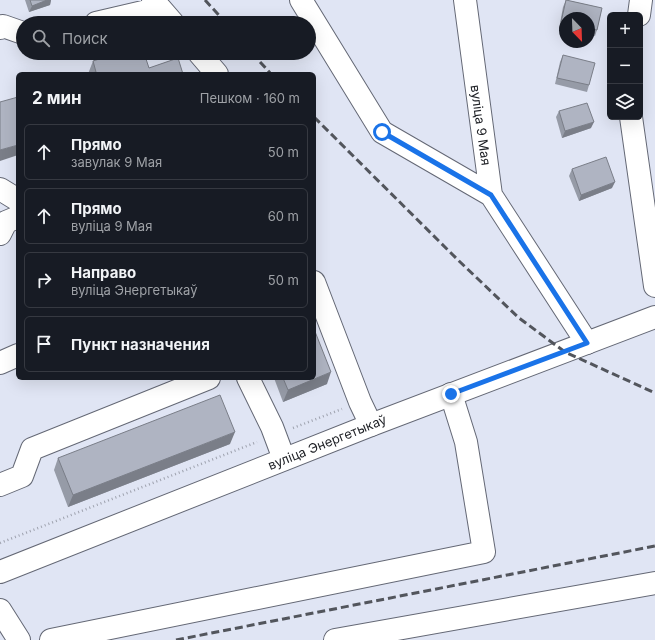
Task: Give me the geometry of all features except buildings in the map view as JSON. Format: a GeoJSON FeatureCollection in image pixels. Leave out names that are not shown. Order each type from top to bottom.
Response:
{"type":"FeatureCollection","features":[{"type":"Feature","properties":{"kind":"street"},"geometry":{"type":"LineString","coordinates":[[301,0],[311,16]]}},
{"type":"Feature","properties":{"kind":"street","name":"вуліца 9 Мая"},"geometry":{"type":"LineString","coordinates":[[465,0],[491,195],[587,343]]}},
{"type":"Feature","properties":{"kind":"street"},"geometry":{"type":"LineString","coordinates":[[639,12],[641,0]]}},
{"type":"Feature","properties":{"kind":"street"},"geometry":{"type":"LineString","coordinates":[[132,16],[162,10]]}},
{"type":"Feature","properties":{"kind":"street"},"geometry":{"type":"LineString","coordinates":[[316,24],[382,132],[491,195]]}},
{"type":"Feature","properties":{"kind":"street"},"geometry":{"type":"LineString","coordinates":[[0,28],[3,26],[16,31]]}},
{"type":"Feature","properties":{"kind":"street"},"geometry":{"type":"LineString","coordinates":[[205,60],[215,72]]}},
{"type":"Feature","properties":{"kind":"street"},"geometry":{"type":"LineString","coordinates":[[631,120],[655,286]]}},
{"type":"Feature","properties":{"kind":"street"},"geometry":{"type":"LineString","coordinates":[[0,189],[16,199]]}},
{"type":"Feature","properties":{"kind":"street"},"geometry":{"type":"LineString","coordinates":[[0,234],[6,222],[16,218]]}},
{"type":"Feature","properties":{"kind":"street"},"geometry":{"type":"LineString","coordinates":[[316,287],[360,402],[371,425]]}},
{"type":"Feature","properties":{"kind":"street","name":"вуліца Энергетыкаў"},"geometry":{"type":"LineString","coordinates":[[0,572],[371,425],[655,318]]}},
{"type":"Feature","properties":{"kind":"street"},"geometry":{"type":"LineString","coordinates":[[0,363],[16,357]]}},
{"type":"Feature","properties":{"kind":"street"},"geometry":{"type":"LineString","coordinates":[[0,485],[22,476],[32,449],[204,380]]}},
{"type":"Feature","properties":{"kind":"street"},"geometry":{"type":"LineString","coordinates":[[249,380],[275,435],[284,459]]}},
{"type":"Feature","properties":{"kind":"street"},"geometry":{"type":"LineString","coordinates":[[51,640],[484,552],[466,442],[451,394]]}},
{"type":"Feature","properties":{"kind":"street"},"geometry":{"type":"LineString","coordinates":[[335,640],[655,583]]}},
{"type":"Feature","properties":{"kind":"street"},"geometry":{"type":"LineString","coordinates":[[0,610],[20,640]]}},
{"type":"Feature","properties":{"kind":"path"},"geometry":{"type":"LineString","coordinates":[[0,543],[360,402]]}},
{"type":"Feature","properties":{"kind":"railway"},"geometry":{"type":"LineString","coordinates":[[205,0],[220,16]]}},
{"type":"Feature","properties":{"kind":"railway"},"geometry":{"type":"LineString","coordinates":[[258,60],[269,72]]}},
{"type":"Feature","properties":{"kind":"railway"},"geometry":{"type":"LineString","coordinates":[[316,119],[458,260],[519,318],[565,352],[655,393]]}},
{"type":"Feature","properties":{"kind":"railway"},"geometry":{"type":"LineString","coordinates":[[176,640],[655,546]]}},
{"type":"Feature","properties":{"kind":"route"},"geometry":{"type":"LineString","coordinates":[[382,132],[491,195],[587,343],[451,394]]}}]}
